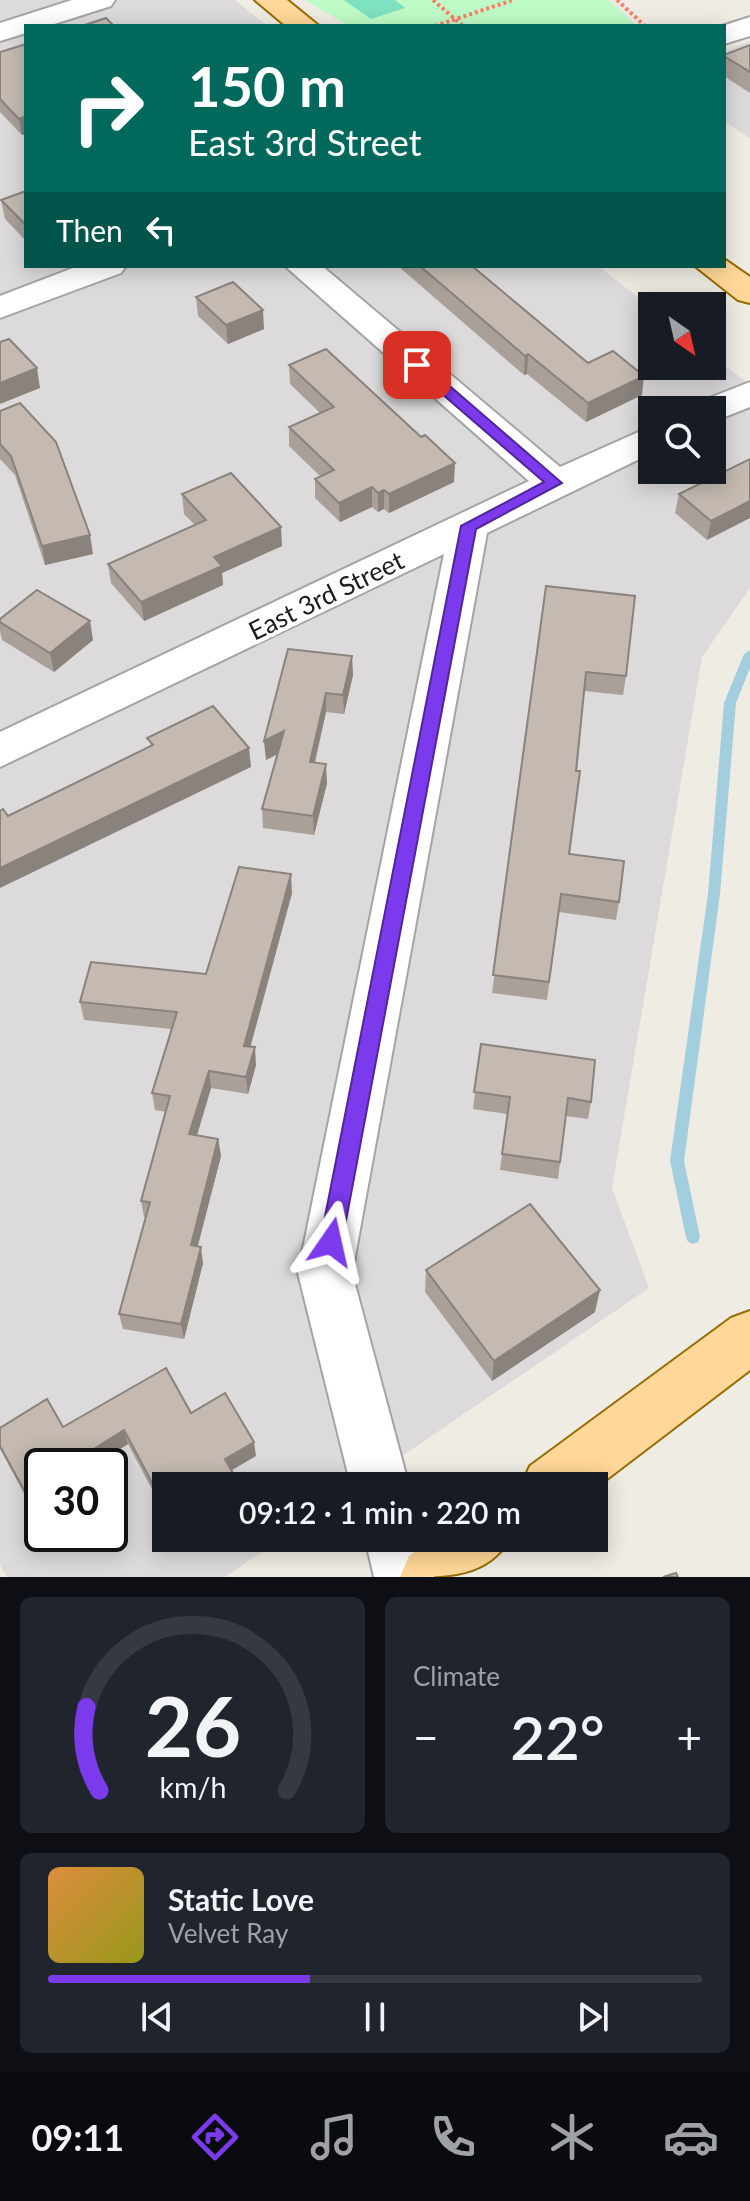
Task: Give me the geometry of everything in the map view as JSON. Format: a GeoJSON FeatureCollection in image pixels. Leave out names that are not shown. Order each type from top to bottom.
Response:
{"type":"FeatureCollection","features":[{"type":"Feature","properties":{"kind":"main road"},"geometry":{"type":"LineString","coordinates":[[269,0],[302,24]]}},
{"type":"Feature","properties":{"kind":"main road"},"geometry":{"type":"LineString","coordinates":[[715,268],[750,293]]}},
{"type":"Feature","properties":{"kind":"main road"},"geometry":{"type":"LineString","coordinates":[[569,1472],[750,1337]]}},
{"type":"Feature","properties":{"kind":"main road"},"geometry":{"type":"LineString","coordinates":[[430,1577],[463,1552]]}},
{"type":"Feature","properties":{"kind":"street"},"geometry":{"type":"LineString","coordinates":[[25,24],[101,0]]}},
{"type":"Feature","properties":{"kind":"street"},"geometry":{"type":"LineString","coordinates":[[0,32],[24,24]]}},
{"type":"Feature","properties":{"kind":"street"},"geometry":{"type":"LineString","coordinates":[[0,308],[104,268]]}},
{"type":"Feature","properties":{"kind":"street"},"geometry":{"type":"LineString","coordinates":[[304,268],[555,483]]}},
{"type":"Feature","properties":{"kind":"street"},"geometry":{"type":"LineString","coordinates":[[726,404],[750,393]]}},
{"type":"Feature","properties":{"kind":"street","name":"East 3rd Street"},"geometry":{"type":"LineString","coordinates":[[0,751],[638,444]]}},
{"type":"Feature","properties":{"kind":"street"},"geometry":{"type":"LineString","coordinates":[[376,1472],[325,1273],[469,526]]}},
{"type":"Feature","properties":{"kind":"street"},"geometry":{"type":"LineString","coordinates":[[398,1552],[404,1577]]}},
{"type":"Feature","properties":{"kind":"path"},"geometry":{"type":"LineString","coordinates":[[433,0],[461,24]]}},
{"type":"Feature","properties":{"kind":"path"},"geometry":{"type":"LineString","coordinates":[[441,24],[513,0]]}},
{"type":"Feature","properties":{"kind":"path"},"geometry":{"type":"LineString","coordinates":[[617,0],[643,24]]}},
{"type":"Feature","properties":{"kind":"shaded area"},"geometry":{"type":"Polygon","coordinates":[[[0,0],[235,0],[265,24],[24,24],[24,268],[601,268],[638,297],[638,380],[726,380],[726,366],[750,385],[750,588],[702,657],[612,1188],[649,1288],[379,1472],[152,1472],[152,1552],[262,1552],[225,1577],[7,1577],[0,1565],[0,0]]]}},
{"type":"Feature","properties":{"kind":"shaded area"},"geometry":{"type":"Polygon","coordinates":[[[750,41],[750,138],[726,122],[726,50],[750,41]]]}},
{"type":"Feature","properties":{"kind":"green space"},"geometry":{"type":"Polygon","coordinates":[[[305,0],[609,0],[635,24],[346,24],[305,0]]]}},
{"type":"Feature","properties":{"kind":"green space"},"geometry":{"type":"Polygon","coordinates":[[[344,0],[395,0],[405,8],[371,19],[344,0]]]}},
{"type":"Feature","properties":{"kind":"building"},"geometry":{"type":"Polygon","coordinates":[[[106,18],[112,24],[88,24],[106,18]]]}},
{"type":"Feature","properties":{"kind":"building"},"geometry":{"type":"Polygon","coordinates":[[[24,45],[24,117],[19,119],[0,99],[0,52],[24,45]]]}},
{"type":"Feature","properties":{"kind":"building"},"geometry":{"type":"Polygon","coordinates":[[[750,45],[750,72],[726,57],[726,54],[750,45]]]}},
{"type":"Feature","properties":{"kind":"building"},"geometry":{"type":"Polygon","coordinates":[[[24,192],[24,223],[1,200],[24,192]]]}},
{"type":"Feature","properties":{"kind":"building"},"geometry":{"type":"Polygon","coordinates":[[[422,268],[474,268],[588,363],[613,351],[638,371],[638,379],[588,403],[528,354],[525,356],[422,268]]]}},
{"type":"Feature","properties":{"kind":"building"},"geometry":{"type":"Polygon","coordinates":[[[233,282],[263,310],[226,325],[196,297],[233,282]]]}},
{"type":"Feature","properties":{"kind":"building"},"geometry":{"type":"Polygon","coordinates":[[[9,339],[37,368],[0,383],[0,342],[9,339]]]}},
{"type":"Feature","properties":{"kind":"building"},"geometry":{"type":"Polygon","coordinates":[[[326,349],[421,437],[425,435],[455,463],[389,494],[384,490],[378,493],[372,487],[339,503],[315,479],[334,470],[289,427],[334,407],[289,365],[326,349]]]}},
{"type":"Feature","properties":{"kind":"building"},"geometry":{"type":"Polygon","coordinates":[[[20,403],[56,442],[90,535],[42,546],[11,456],[0,444],[0,411],[20,403]]]}},
{"type":"Feature","properties":{"kind":"building"},"geometry":{"type":"Polygon","coordinates":[[[750,459],[750,501],[711,521],[679,494],[699,484],[726,484],[726,471],[750,459]]]}},
{"type":"Feature","properties":{"kind":"building"},"geometry":{"type":"Polygon","coordinates":[[[231,473],[281,527],[214,557],[222,566],[141,602],[108,564],[206,520],[182,494],[231,473]]]}},
{"type":"Feature","properties":{"kind":"building"},"geometry":{"type":"Polygon","coordinates":[[[546,586],[635,596],[626,676],[586,672],[576,771],[580,771],[569,854],[624,861],[619,902],[561,894],[549,982],[493,975],[546,586]]]}},
{"type":"Feature","properties":{"kind":"building"},"geometry":{"type":"Polygon","coordinates":[[[37,590],[90,621],[50,653],[0,622],[37,590]]]}},
{"type":"Feature","properties":{"kind":"building"},"geometry":{"type":"Polygon","coordinates":[[[288,649],[352,656],[343,695],[326,693],[310,762],[326,764],[313,816],[262,809],[284,731],[264,741],[288,649]]]}},
{"type":"Feature","properties":{"kind":"building"},"geometry":{"type":"Polygon","coordinates":[[[213,706],[249,748],[0,868],[0,811],[3,809],[8,816],[153,745],[147,738],[213,706]]]}},
{"type":"Feature","properties":{"kind":"building"},"geometry":{"type":"Polygon","coordinates":[[[239,867],[291,874],[244,1046],[255,1047],[246,1077],[209,1071],[189,1134],[218,1139],[191,1245],[201,1247],[181,1324],[119,1314],[150,1202],[141,1201],[170,1096],[152,1093],[177,1012],[80,1002],[91,962],[206,974],[239,867]]]}},
{"type":"Feature","properties":{"kind":"building"},"geometry":{"type":"Polygon","coordinates":[[[481,1044],[595,1060],[591,1102],[568,1098],[560,1162],[502,1154],[510,1097],[474,1092],[481,1044]]]}},
{"type":"Feature","properties":{"kind":"building"},"geometry":{"type":"Polygon","coordinates":[[[530,1204],[600,1290],[494,1361],[426,1270],[530,1204]]]}},
{"type":"Feature","properties":{"kind":"building"},"geometry":{"type":"Polygon","coordinates":[[[166,1368],[191,1413],[225,1393],[254,1442],[225,1459],[232,1472],[152,1472],[152,1483],[124,1430],[96,1448],[24,1448],[24,1490],[0,1446],[0,1428],[47,1399],[63,1427],[166,1368]]]}},
{"type":"Feature","properties":{"kind":"waterway"},"geometry":{"type":"LineString","coordinates":[[693,1237],[677,1161],[714,894],[730,703],[750,654]]}},
{"type":"Feature","properties":{"kind":"route"},"geometry":{"type":"LineString","coordinates":[[331,1242],[469,526],[555,483],[417,365]]}}]}
